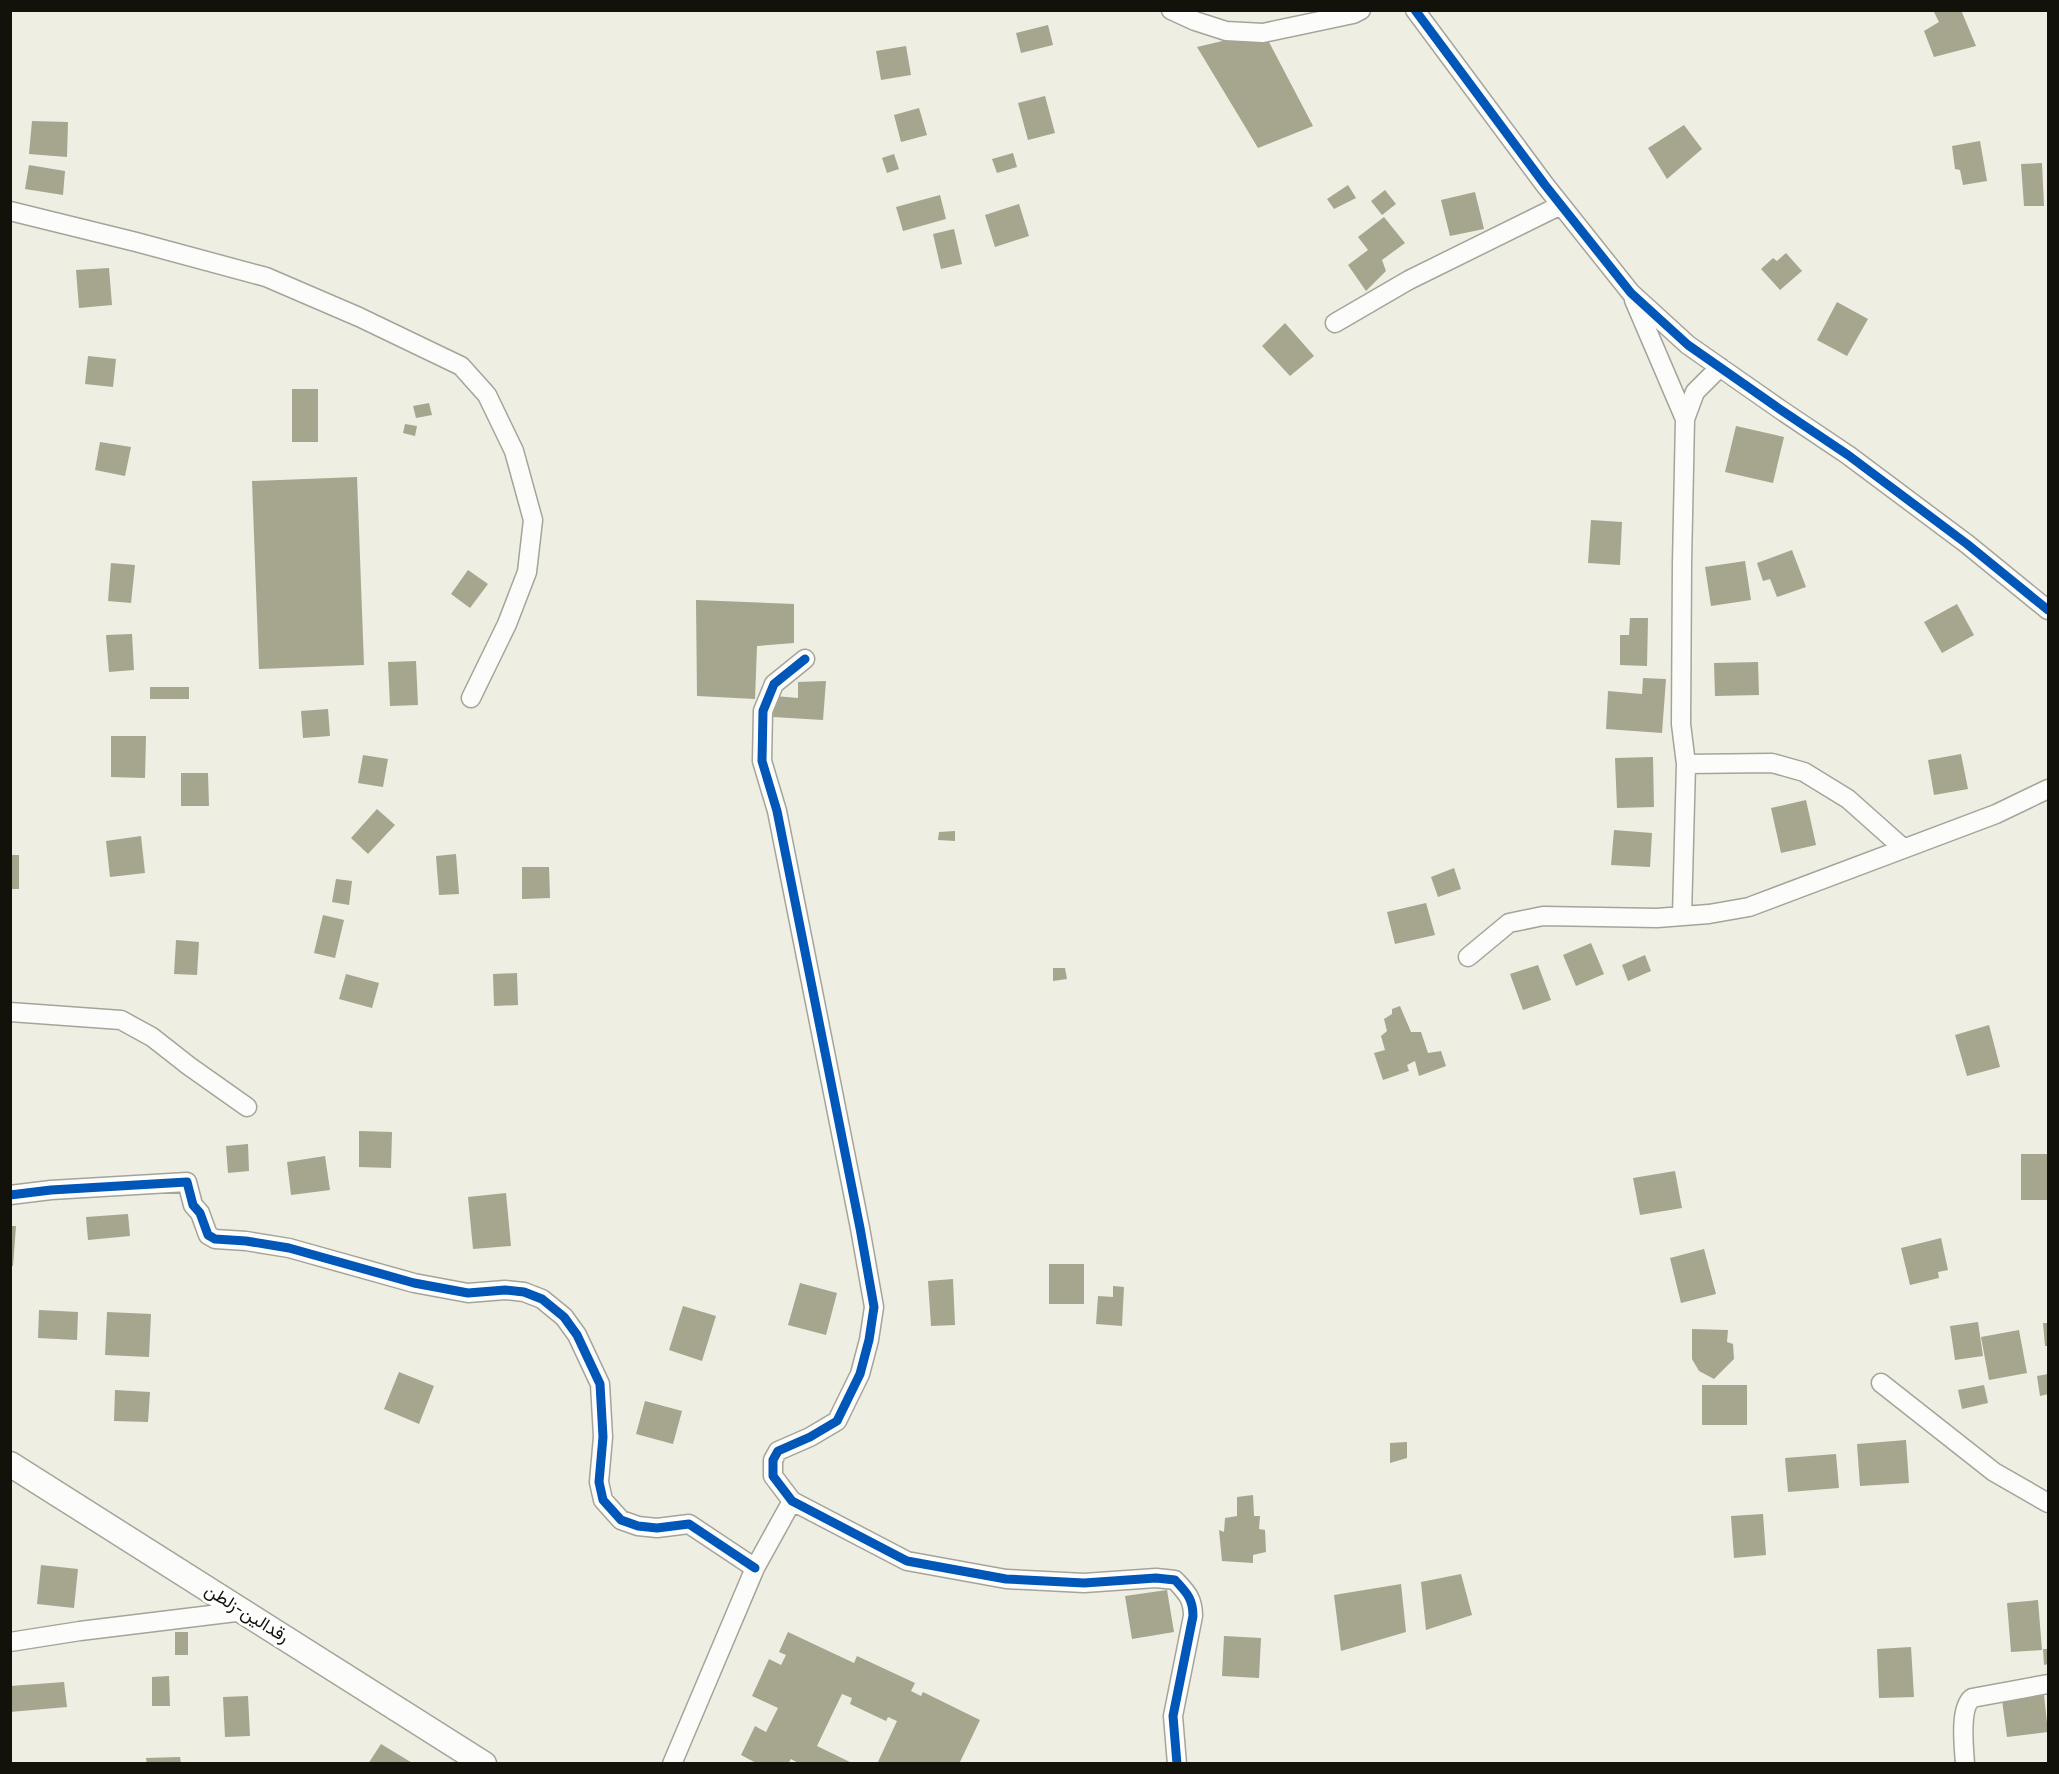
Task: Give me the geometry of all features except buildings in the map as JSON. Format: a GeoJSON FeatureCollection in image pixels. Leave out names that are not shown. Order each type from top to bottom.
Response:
{"type":"FeatureCollection","features":[{"type":"Feature","properties":{"kind":"main road","name":"رقدالين-زلطن"},"geometry":{"type":"LineString","coordinates":[[10,1464],[483,1764]]}},
{"type":"Feature","properties":{"kind":"street"},"geometry":{"type":"LineString","coordinates":[[1171,10],[1226,31],[1263,33],[1353,14],[1361,10]]}},
{"type":"Feature","properties":{"kind":"street"},"geometry":{"type":"LineString","coordinates":[[1415,10],[1486,107],[1630,292],[1688,345],[1848,455],[1967,544],[2049,610]]}},
{"type":"Feature","properties":{"kind":"street"},"geometry":{"type":"LineString","coordinates":[[1335,323],[1409,280],[1562,205]]}},
{"type":"Feature","properties":{"kind":"street"},"geometry":{"type":"LineString","coordinates":[[10,211],[266,277],[359,317],[461,366],[487,395],[514,451],[533,520],[526,572],[507,624],[471,698]]}},
{"type":"Feature","properties":{"kind":"street"},"geometry":{"type":"LineString","coordinates":[[1630,292],[1685,419]]}},
{"type":"Feature","properties":{"kind":"street"},"geometry":{"type":"LineString","coordinates":[[1682,916],[1686,764],[1681,724],[1685,419],[1695,392],[1720,367]]}},
{"type":"Feature","properties":{"kind":"street"},"geometry":{"type":"LineString","coordinates":[[804,659],[774,684],[763,711],[762,761],[777,811],[874,1307],[869,1340],[860,1374],[837,1420],[810,1437],[778,1450],[773,1460],[772,1476],[792,1501],[907,1561],[1006,1579],[1084,1583],[1156,1578],[1175,1580],[1190,1596],[1193,1609],[1173,1716],[1177,1764]]}},
{"type":"Feature","properties":{"kind":"street"},"geometry":{"type":"LineString","coordinates":[[1686,764],[1772,763],[1804,772],[1848,799],[1903,848]]}},
{"type":"Feature","properties":{"kind":"street"},"geometry":{"type":"LineString","coordinates":[[1468,957],[1509,923],[1543,916],[1657,918],[1709,914],[1749,907],[1996,814],[2049,789]]}},
{"type":"Feature","properties":{"kind":"street"},"geometry":{"type":"LineString","coordinates":[[10,1012],[121,1020],[152,1037],[247,1107]]}},
{"type":"Feature","properties":{"kind":"street"},"geometry":{"type":"LineString","coordinates":[[10,1196],[51,1190],[187,1182],[194,1205],[201,1214],[208,1235],[215,1239],[290,1248],[414,1283],[468,1293],[505,1290],[524,1292],[542,1299],[564,1317],[577,1335],[600,1384],[603,1437],[599,1482],[603,1500],[621,1520],[638,1526],[657,1528],[689,1524],[755,1568]]}},
{"type":"Feature","properties":{"kind":"street"},"geometry":{"type":"LineString","coordinates":[[1881,1383],[1994,1472],[2049,1503]]}},
{"type":"Feature","properties":{"kind":"street"},"geometry":{"type":"LineString","coordinates":[[672,1764],[755,1568],[792,1501]]}},
{"type":"Feature","properties":{"kind":"street"},"geometry":{"type":"LineString","coordinates":[[10,1642],[244,1611]]}},
{"type":"Feature","properties":{"kind":"street"},"geometry":{"type":"LineString","coordinates":[[1965,1764],[1964,1724],[1968,1702],[1972,1698],[2049,1684]]}},
{"type":"Feature","properties":{"kind":"cycle path"},"geometry":{"type":"LineString","coordinates":[[1415,10],[1545,185],[1631,293],[1688,345],[1848,455],[1967,544],[2048,610]]}},
{"type":"Feature","properties":{"kind":"cycle path"},"geometry":{"type":"LineString","coordinates":[[805,659],[774,684],[763,711],[762,761],[777,811],[874,1307],[869,1340],[860,1374],[837,1421],[810,1437],[778,1451],[773,1460],[773,1476],[792,1501],[907,1561],[1006,1579],[1084,1583],[1156,1578],[1175,1580],[1186,1592],[1193,1610],[1173,1716],[1177,1764]]}},
{"type":"Feature","properties":{"kind":"cycle path"},"geometry":{"type":"LineString","coordinates":[[10,1195],[51,1190],[187,1182],[193,1205],[200,1213],[208,1235],[215,1239],[289,1248],[414,1283],[468,1293],[505,1290],[524,1292],[542,1299],[564,1317],[577,1335],[600,1384],[603,1437],[599,1482],[603,1500],[621,1520],[638,1526],[657,1528],[689,1524],[755,1568]]}}]}
